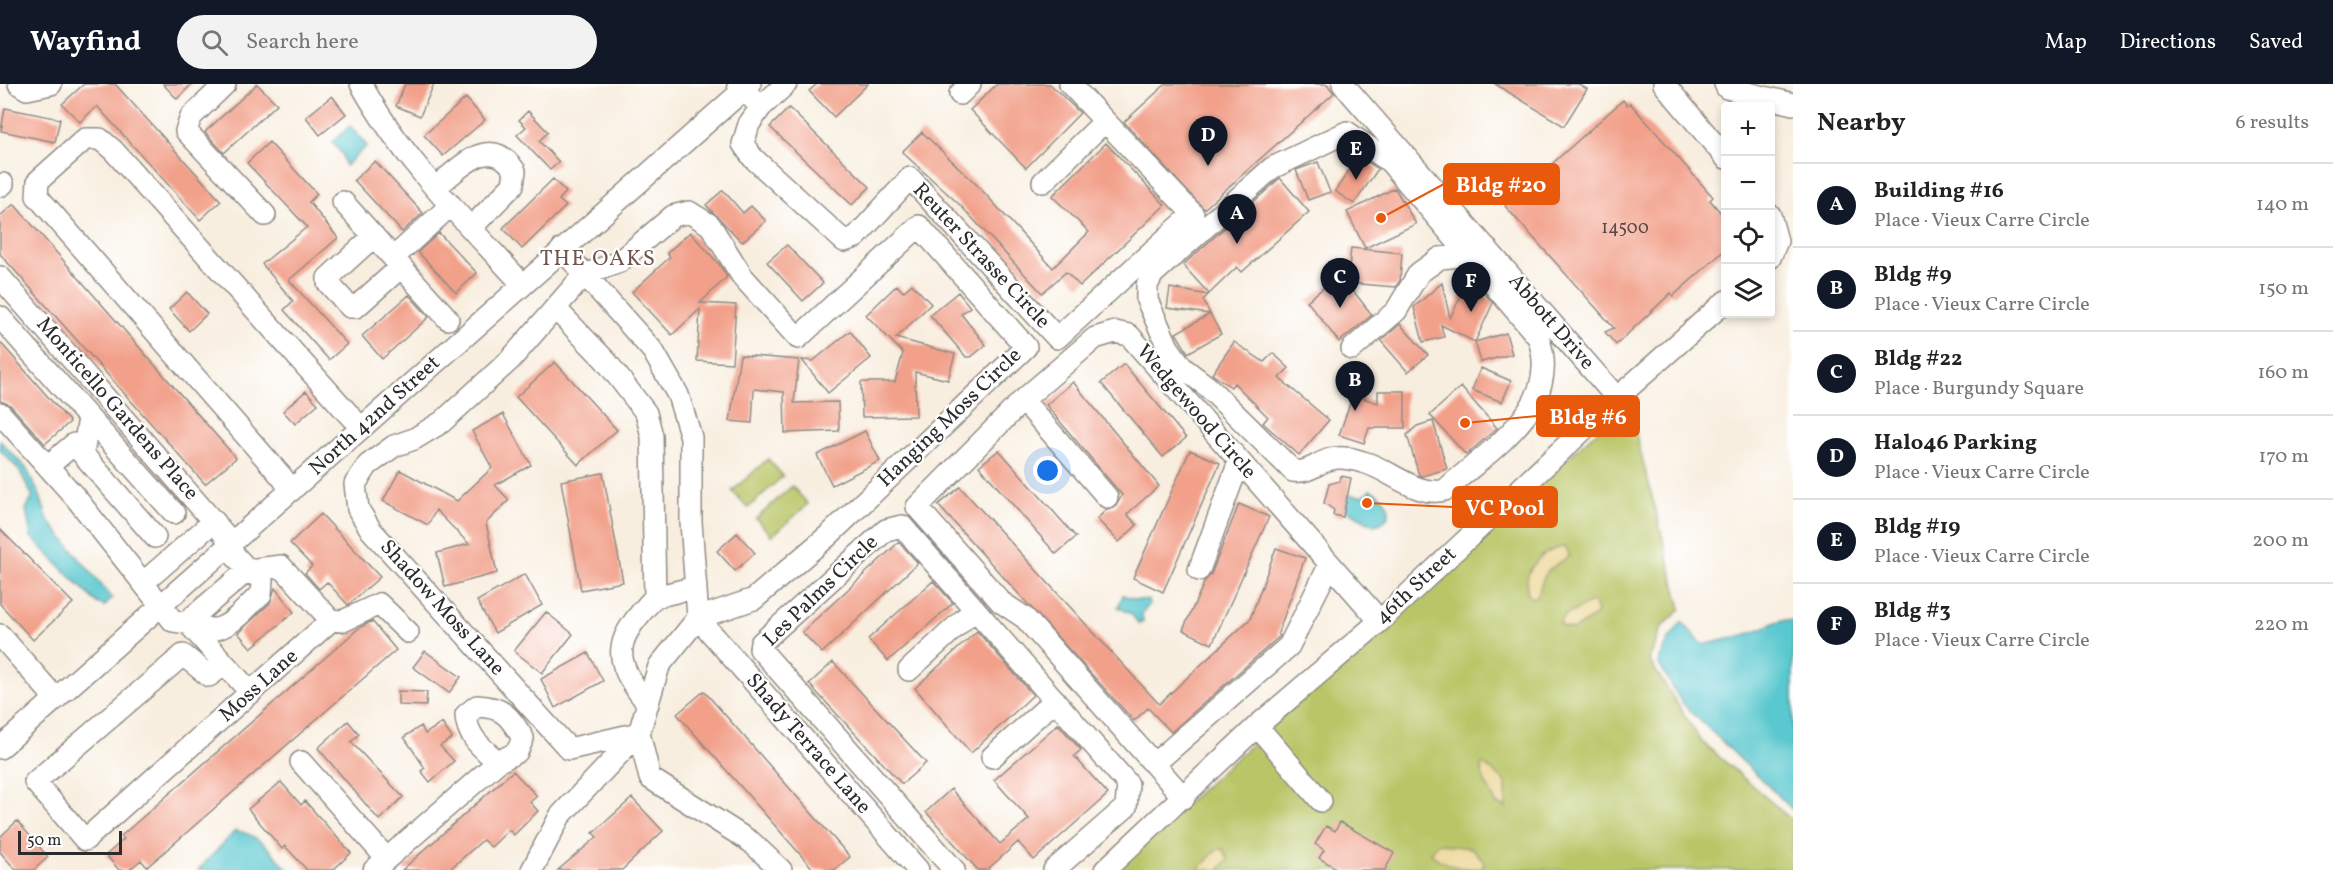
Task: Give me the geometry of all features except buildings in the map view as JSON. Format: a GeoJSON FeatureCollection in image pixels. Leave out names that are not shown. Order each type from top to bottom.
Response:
{"type":"FeatureCollection","features":[{"type":"Feature","properties":{"kind":"street"},"geometry":{"type":"LineString","coordinates":[[20,84],[27,89],[51,84]]}},
{"type":"Feature","properties":{"kind":"street"},"geometry":{"type":"LineString","coordinates":[[225,84],[191,117],[186,131],[265,214]]}},
{"type":"Feature","properties":{"kind":"street"},"geometry":{"type":"LineString","coordinates":[[361,84],[388,130],[435,188],[522,284]]}},
{"type":"Feature","properties":{"kind":"street"},"geometry":{"type":"LineString","coordinates":[[744,86],[761,107],[786,84]]}},
{"type":"Feature","properties":{"kind":"street","name":"Reuter Strasse Circle"},"geometry":{"type":"LineString","coordinates":[[761,107],[749,124],[743,144],[753,158],[844,240],[856,237],[910,178],[1057,338],[1193,214],[1070,84]]}},
{"type":"Feature","properties":{"kind":"street","name":"Abbott Drive"},"geometry":{"type":"LineString","coordinates":[[1343,84],[1476,248],[1617,398]]}},
{"type":"Feature","properties":{"kind":"street"},"geometry":{"type":"LineString","coordinates":[[1664,84],[1723,156]]}},
{"type":"Feature","properties":{"kind":"street"},"geometry":{"type":"LineString","coordinates":[[1725,84],[1727,88],[1793,104]]}},
{"type":"Feature","properties":{"kind":"street","name":"North 42nd Street"},"geometry":{"type":"LineString","coordinates":[[0,748],[744,86]]}},
{"type":"Feature","properties":{"kind":"street"},"geometry":{"type":"LineString","coordinates":[[1042,182],[1105,121]]}},
{"type":"Feature","properties":{"kind":"street"},"geometry":{"type":"LineString","coordinates":[[1347,132],[1390,162],[1476,248],[1538,337],[1544,353],[1544,369],[1541,385],[1529,414],[1445,490],[1436,493],[1419,488],[1384,469],[1351,459],[1330,459],[1312,470],[1293,471],[1208,387],[1183,368],[1168,347],[1147,300],[1147,285],[1153,274],[1272,168],[1347,132]]}},
{"type":"Feature","properties":{"kind":"street"},"geometry":{"type":"LineString","coordinates":[[291,491],[282,477],[37,196],[38,181],[85,139],[100,139],[113,150],[163,211],[361,428]]}},
{"type":"Feature","properties":{"kind":"street"},"geometry":{"type":"LineString","coordinates":[[435,188],[482,154],[492,153],[509,162],[515,171],[513,185],[471,228]]}},
{"type":"Feature","properties":{"kind":"street"},"geometry":{"type":"LineString","coordinates":[[343,202],[448,319]]}},
{"type":"Feature","properties":{"kind":"street"},"geometry":{"type":"LineString","coordinates":[[374,236],[328,278],[328,283],[350,307],[356,307],[451,206]]}},
{"type":"Feature","properties":{"kind":"street","name":"Hanging Moss Circle"},"geometry":{"type":"LineString","coordinates":[[584,275],[619,262],[673,216],[688,212],[710,225],[742,276],[798,338],[919,226],[1026,347],[829,535],[754,599],[698,618]]}},
{"type":"Feature","properties":{"kind":"street"},"geometry":{"type":"LineString","coordinates":[[1775,233],[1780,251]]}},
{"type":"Feature","properties":{"kind":"street"},"geometry":{"type":"LineString","coordinates":[[1352,349],[1396,311],[1409,284],[1430,264],[1450,255],[1476,248]]}},
{"type":"Feature","properties":{"kind":"street"},"geometry":{"type":"LineString","coordinates":[[532,870],[560,816],[639,733],[659,666],[698,618],[691,522],[691,437],[678,395],[653,351],[562,249]]}},
{"type":"Feature","properties":{"kind":"street","name":"Shadow Moss Lane"},"geometry":{"type":"LineString","coordinates":[[584,275],[510,360],[442,422],[414,439],[394,446],[368,465],[355,484],[358,509],[371,530],[568,749],[639,733]]}},
{"type":"Feature","properties":{"kind":"street","name":"Monticello Gardens Place"},"geometry":{"type":"LineString","coordinates":[[0,277],[214,521],[230,545]]}},
{"type":"Feature","properties":{"kind":"street","name":"46th Street"},"geometry":{"type":"LineString","coordinates":[[1108,867],[1184,798],[1257,726],[1380,621],[1617,398],[1721,305]]}},
{"type":"Feature","properties":{"kind":"street"},"geometry":{"type":"LineString","coordinates":[[555,308],[606,361],[646,413],[652,436],[655,597]]}},
{"type":"Feature","properties":{"kind":"street"},"geometry":{"type":"LineString","coordinates":[[0,317],[174,513]]}},
{"type":"Feature","properties":{"kind":"street","name":"Wedgewood Circle"},"geometry":{"type":"LineString","coordinates":[[902,525],[1023,400],[1095,338],[1114,332],[1129,335],[1329,566],[1380,621]]}},
{"type":"Feature","properties":{"kind":"street"},"geometry":{"type":"LineString","coordinates":[[1023,400],[1107,497]]}},
{"type":"Feature","properties":{"kind":"street"},"geometry":{"type":"LineString","coordinates":[[0,413],[48,466],[173,621],[187,622],[212,629],[224,627],[261,594],[262,580],[248,570],[230,545]]}},
{"type":"Feature","properties":{"kind":"street"},"geometry":{"type":"LineString","coordinates":[[83,453],[89,418]]}},
{"type":"Feature","properties":{"kind":"street"},"geometry":{"type":"LineString","coordinates":[[48,466],[74,444],[155,537]]}},
{"type":"Feature","properties":{"kind":"street"},"geometry":{"type":"LineString","coordinates":[[1199,570],[1239,462]]}},
{"type":"Feature","properties":{"kind":"street"},"geometry":{"type":"LineString","coordinates":[[917,507],[1000,602],[1025,618],[1184,798]]}},
{"type":"Feature","properties":{"kind":"street"},"geometry":{"type":"LineString","coordinates":[[139,579],[214,521]]}},
{"type":"Feature","properties":{"kind":"street","name":"Les Palms Circle"},"geometry":{"type":"LineString","coordinates":[[954,870],[760,649],[761,643],[886,530],[902,525],[1128,784],[1126,807],[1054,870]]}},
{"type":"Feature","properties":{"kind":"street"},"geometry":{"type":"LineString","coordinates":[[187,622],[248,570],[281,566],[328,620],[343,621],[379,604],[408,633]]}},
{"type":"Feature","properties":{"kind":"street"},"geometry":{"type":"LineString","coordinates":[[1154,764],[1289,646],[1329,566]]}},
{"type":"Feature","properties":{"kind":"street"},"geometry":{"type":"LineString","coordinates":[[648,704],[636,690],[626,670],[622,643],[630,624],[655,597],[696,587]]}},
{"type":"Feature","properties":{"kind":"street"},"geometry":{"type":"LineString","coordinates":[[909,670],[975,609]]}},
{"type":"Feature","properties":{"kind":"street","name":"Shady Terrace Lane"},"geometry":{"type":"LineString","coordinates":[[698,618],[918,870]]}},
{"type":"Feature","properties":{"kind":"street","name":"Moss Lane"},"geometry":{"type":"LineString","coordinates":[[225,664],[209,676],[183,655],[35,782],[85,840],[324,628],[328,620]]}},
{"type":"Feature","properties":{"kind":"street"},"geometry":{"type":"LineString","coordinates":[[187,622],[251,693]]}},
{"type":"Feature","properties":{"kind":"street"},"geometry":{"type":"LineString","coordinates":[[0,636],[56,699]]}},
{"type":"Feature","properties":{"kind":"street"},"geometry":{"type":"LineString","coordinates":[[992,757],[1055,700]]}},
{"type":"Feature","properties":{"kind":"street"},"geometry":{"type":"LineString","coordinates":[[1257,726],[1320,801]]}},
{"type":"Feature","properties":{"kind":"street"},"geometry":{"type":"LineString","coordinates":[[639,733],[650,778],[751,842],[781,870]]}},
{"type":"Feature","properties":{"kind":"street"},"geometry":{"type":"LineString","coordinates":[[301,762],[380,864],[498,762]]}},
{"type":"Feature","properties":{"kind":"street"},"geometry":{"type":"LineString","coordinates":[[1088,840],[1108,867]]}},
{"type":"Feature","properties":{"kind":"green space"},"geometry":{"type":"Polygon","coordinates":[[[1628,403],[1681,609],[1661,628],[1649,660],[1701,741],[1793,821],[1793,870],[1113,870],[1628,403]]]}},
{"type":"Feature","properties":{"kind":"green space"},"geometry":{"type":"Polygon","coordinates":[[[768,459],[783,476],[748,508],[732,491],[768,459]]]}},
{"type":"Feature","properties":{"kind":"green space"},"geometry":{"type":"Polygon","coordinates":[[[792,486],[808,504],[772,536],[756,519],[792,486]]]}},
{"type":"Feature","properties":{"kind":"sand"},"geometry":{"type":"Polygon","coordinates":[[[1565,547],[1570,555],[1550,569],[1544,577],[1539,593],[1533,598],[1530,597],[1527,580],[1534,564],[1548,552],[1565,547]]]}},
{"type":"Feature","properties":{"kind":"sand"},"geometry":{"type":"Polygon","coordinates":[[[1589,603],[1594,603],[1597,612],[1594,617],[1573,630],[1562,627],[1560,622],[1563,617],[1589,603]]]}},
{"type":"Feature","properties":{"kind":"sand"},"geometry":{"type":"Polygon","coordinates":[[[1482,763],[1506,782],[1506,808],[1496,804],[1482,774],[1482,763]]]}},
{"type":"Feature","properties":{"kind":"sand"},"geometry":{"type":"Polygon","coordinates":[[[1437,844],[1472,848],[1484,862],[1482,868],[1462,868],[1441,861],[1431,853],[1437,844]]]}},
{"type":"Feature","properties":{"kind":"sand"},"geometry":{"type":"Polygon","coordinates":[[[1217,849],[1223,849],[1228,859],[1219,870],[1198,870],[1217,849]]]}},
{"type":"Feature","properties":{"kind":"water"},"geometry":{"type":"Polygon","coordinates":[[[350,126],[367,146],[345,166],[342,154],[332,142],[350,126]]]}},
{"type":"Feature","properties":{"kind":"water"},"geometry":{"type":"Polygon","coordinates":[[[0,441],[26,468],[39,493],[48,520],[112,598],[105,606],[97,603],[31,537],[26,509],[33,497],[19,470],[0,450],[0,441]]]}},
{"type":"Feature","properties":{"kind":"water"},"geometry":{"type":"Polygon","coordinates":[[[1370,490],[1382,497],[1389,513],[1382,522],[1374,525],[1345,509],[1348,495],[1362,496],[1370,490]]]}},
{"type":"Feature","properties":{"kind":"water"},"geometry":{"type":"Polygon","coordinates":[[[1123,595],[1136,600],[1149,600],[1150,604],[1142,613],[1143,622],[1139,624],[1131,614],[1118,607],[1123,595]]]}},
{"type":"Feature","properties":{"kind":"water"},"geometry":{"type":"Polygon","coordinates":[[[1781,620],[1793,621],[1793,810],[1682,703],[1658,663],[1669,639],[1682,622],[1703,645],[1748,634],[1781,620]]]}},
{"type":"Feature","properties":{"kind":"water"},"geometry":{"type":"Polygon","coordinates":[[[235,831],[251,835],[258,840],[288,870],[198,870],[235,831]]]}},
{"type":"Feature","properties":{"kind":"place","name":"Halo46 Parking"},"geometry":{"type":"Point","coordinates":[1208,166]}},
{"type":"Feature","properties":{"kind":"place","name":"Bldg #19"},"geometry":{"type":"Point","coordinates":[1356,180]}},
{"type":"Feature","properties":{"kind":"place","name":"Bldg #20"},"geometry":{"type":"Point","coordinates":[1381,218]}},
{"type":"Feature","properties":{"kind":"place","name":"Building #16"},"geometry":{"type":"Point","coordinates":[1237,244]}},
{"type":"Feature","properties":{"kind":"place","name":"Bldg #22"},"geometry":{"type":"Point","coordinates":[1340,308]}},
{"type":"Feature","properties":{"kind":"place","name":"Bldg #3"},"geometry":{"type":"Point","coordinates":[1471,312]}},
{"type":"Feature","properties":{"kind":"place","name":"Bldg #9"},"geometry":{"type":"Point","coordinates":[1355,411]}},
{"type":"Feature","properties":{"kind":"place","name":"Bldg #6"},"geometry":{"type":"Point","coordinates":[1465,423]}},
{"type":"Feature","properties":{"kind":"place","name":"VC Pool"},"geometry":{"type":"Point","coordinates":[1367,503]}},
{"type":"Feature","properties":{"kind":"district","name":"THE OAKS"},"geometry":{"type":"Point","coordinates":[598,259]}}]}
